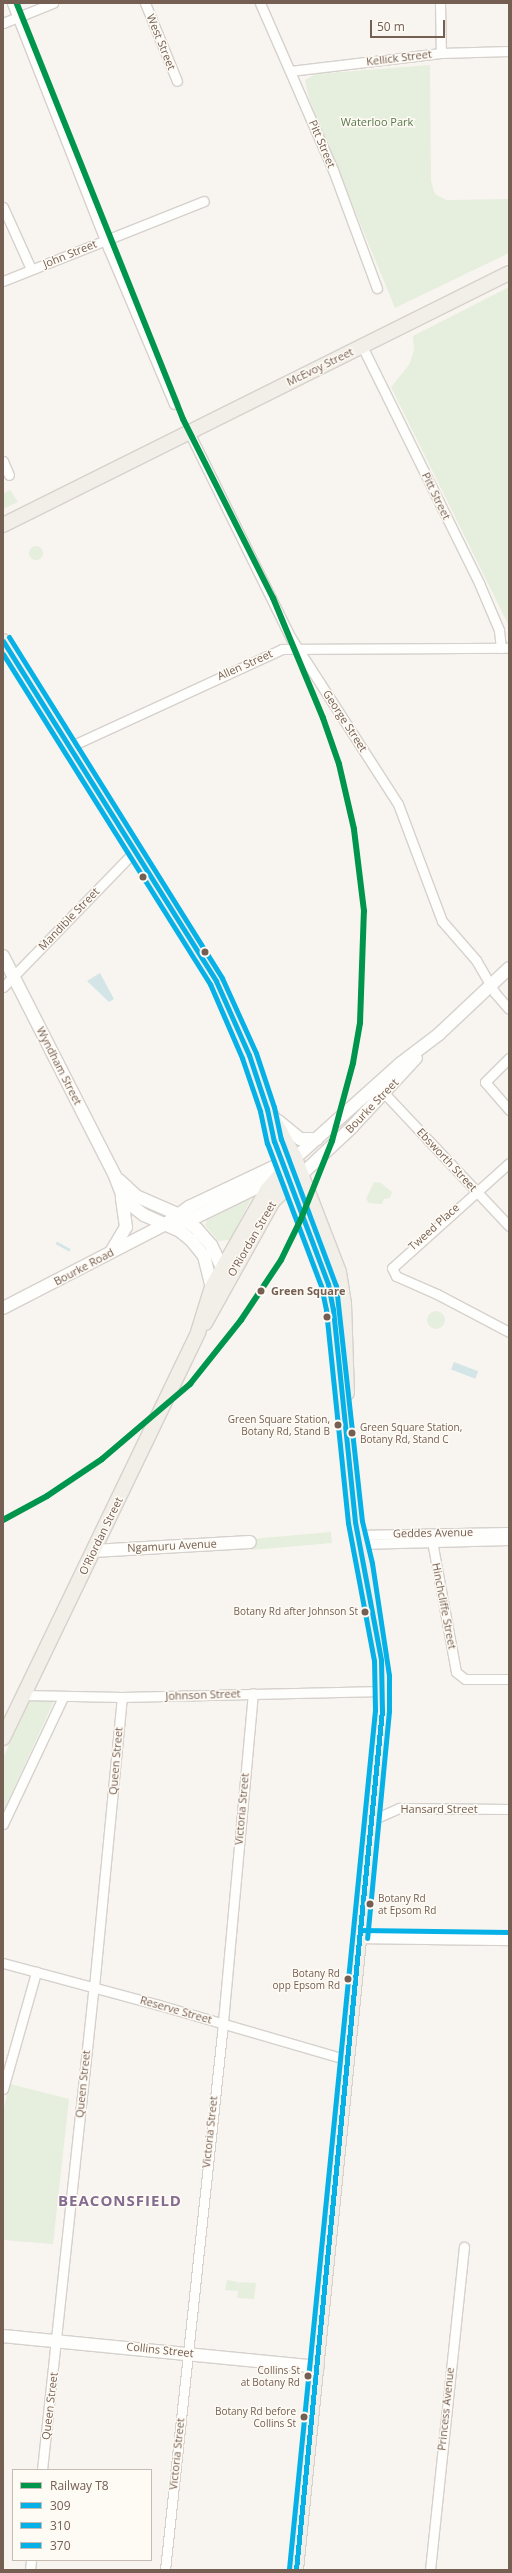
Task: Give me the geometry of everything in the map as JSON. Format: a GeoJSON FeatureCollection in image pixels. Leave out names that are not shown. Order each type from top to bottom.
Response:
{"type":"FeatureCollection","features":[{"type":"Feature","properties":{"kind":"main road","name":"McEvoy Street"},"geometry":{"type":"LineString","coordinates":[[3,525],[509,273]]}},
{"type":"Feature","properties":{"kind":"main road","name":"McEvoy Street"},"geometry":{"type":"LineString","coordinates":[[3,521],[124,461],[131,461]]}},
{"type":"Feature","properties":{"kind":"main road"},"geometry":{"type":"LineString","coordinates":[[3,641],[216,981],[249,1055],[286,1171],[329,1288],[359,1539],[381,1660],[383,1691],[372,1820],[296,2570]]}},
{"type":"Feature","properties":{"kind":"main road","name":"Wyndham Street"},"geometry":{"type":"LineString","coordinates":[[3,956],[115,1176],[121,1193],[129,1205],[184,1234],[198,1247],[218,1288]]}},
{"type":"Feature","properties":{"kind":"main road","name":"Bourke Street"},"geometry":{"type":"LineString","coordinates":[[302,1174],[385,1094],[439,1034],[509,968]]}},
{"type":"Feature","properties":{"kind":"main road","name":"Bourke Street"},"geometry":{"type":"LineString","coordinates":[[286,1171],[317,1139],[401,1063],[439,1034]]}},
{"type":"Feature","properties":{"kind":"main road"},"geometry":{"type":"LineString","coordinates":[[267,1108],[295,1137],[307,1141],[317,1139]]}},
{"type":"Feature","properties":{"kind":"main road"},"geometry":{"type":"LineString","coordinates":[[286,1171],[302,1174],[341,1282],[348,1378],[345,1415]]}},
{"type":"Feature","properties":{"kind":"main road","name":"Bourke Road"},"geometry":{"type":"LineString","coordinates":[[3,1308],[164,1224],[181,1218],[286,1171]]}},
{"type":"Feature","properties":{"kind":"main road","name":"O'Riordan Street"},"geometry":{"type":"LineString","coordinates":[[218,1288],[225,1280],[222,1268],[286,1171]]}},
{"type":"Feature","properties":{"kind":"main road","name":"O'Riordan Street"},"geometry":{"type":"LineString","coordinates":[[3,1738],[218,1288],[273,1201],[286,1171]]}},
{"type":"Feature","properties":{"kind":"main road","name":"Wyndham Street"},"geometry":{"type":"LineString","coordinates":[[115,1176],[136,1196],[181,1218],[207,1240],[222,1268]]}},
{"type":"Feature","properties":{"kind":"main road"},"geometry":{"type":"LineString","coordinates":[[110,1253],[126,1226],[121,1193]]}},
{"type":"Feature","properties":{"kind":"main road","name":"Ngamuru Avenue"},"geometry":{"type":"LineString","coordinates":[[93,1550],[250,1542]]}},
{"type":"Feature","properties":{"kind":"main road"},"geometry":{"type":"LineString","coordinates":[[360,1937],[509,1939]]}},
{"type":"Feature","properties":{"kind":"main road","name":"Collins Street"},"geometry":{"type":"LineString","coordinates":[[3,2336],[57,2340],[316,2367]]}},
{"type":"Feature","properties":{"kind":"street"},"geometry":{"type":"LineString","coordinates":[[12,3],[105,240],[174,404]]}},
{"type":"Feature","properties":{"kind":"street"},"geometry":{"type":"LineString","coordinates":[[3,22],[53,3]]}},
{"type":"Feature","properties":{"kind":"street","name":"West Street"},"geometry":{"type":"LineString","coordinates":[[145,3],[177,81]]}},
{"type":"Feature","properties":{"kind":"street","name":"Pitt Street"},"geometry":{"type":"LineString","coordinates":[[260,3],[333,170],[377,288]]}},
{"type":"Feature","properties":{"kind":"street"},"geometry":{"type":"LineString","coordinates":[[440,3],[441,53]]}},
{"type":"Feature","properties":{"kind":"street","name":"Kellick Street"},"geometry":{"type":"LineString","coordinates":[[290,71],[441,53],[509,51]]}},
{"type":"Feature","properties":{"kind":"street","name":"John Street"},"geometry":{"type":"LineString","coordinates":[[3,281],[204,201]]}},
{"type":"Feature","properties":{"kind":"street"},"geometry":{"type":"LineString","coordinates":[[3,207],[31,269]]}},
{"type":"Feature","properties":{"kind":"street","name":"Pitt Street"},"geometry":{"type":"LineString","coordinates":[[362,346],[479,583],[505,648]]}},
{"type":"Feature","properties":{"kind":"street","name":"George Street"},"geometry":{"type":"LineString","coordinates":[[188,432],[266,591],[298,649],[398,804],[440,917],[476,960],[491,986],[509,1009]]}},
{"type":"Feature","properties":{"kind":"street"},"geometry":{"type":"LineString","coordinates":[[3,461],[9,475]]}},
{"type":"Feature","properties":{"kind":"street","name":"Allen Street"},"geometry":{"type":"LineString","coordinates":[[69,748],[273,652],[298,649],[505,648]]}},
{"type":"Feature","properties":{"kind":"street","name":"Mandible Street"},"geometry":{"type":"LineString","coordinates":[[3,987],[135,851]]}},
{"type":"Feature","properties":{"kind":"street"},"geometry":{"type":"LineString","coordinates":[[509,1058],[485,1082],[509,1110]]}},
{"type":"Feature","properties":{"kind":"street","name":"Ebsworth Street"},"geometry":{"type":"LineString","coordinates":[[385,1094],[509,1226]]}},
{"type":"Feature","properties":{"kind":"street","name":"Tweed Place"},"geometry":{"type":"LineString","coordinates":[[509,1163],[485,1186],[475,1191],[396,1261],[392,1268],[396,1276],[437,1294],[509,1332]]}},
{"type":"Feature","properties":{"kind":"street","name":"Geddes Avenue"},"geometry":{"type":"LineString","coordinates":[[359,1539],[509,1532]]}},
{"type":"Feature","properties":{"kind":"street","name":"Geddes Avenue"},"geometry":{"type":"LineString","coordinates":[[359,1539],[432,1541],[509,1540]]}},
{"type":"Feature","properties":{"kind":"street","name":"Hinchcliffe Street"},"geometry":{"type":"LineString","coordinates":[[432,1541],[456,1672],[465,1679],[509,1679]]}},
{"type":"Feature","properties":{"kind":"street","name":"Johnson Street"},"geometry":{"type":"LineString","coordinates":[[24,1695],[63,1697],[122,1697],[383,1691]]}},
{"type":"Feature","properties":{"kind":"street","name":"Victoria Street"},"geometry":{"type":"LineString","coordinates":[[165,2570],[222,2024],[253,1694]]}},
{"type":"Feature","properties":{"kind":"street"},"geometry":{"type":"LineString","coordinates":[[3,1824],[63,1697]]}},
{"type":"Feature","properties":{"kind":"street","name":"Queen Street"},"geometry":{"type":"LineString","coordinates":[[42,2469],[94,1987],[122,1697]]}},
{"type":"Feature","properties":{"kind":"street","name":"Hansard Street"},"geometry":{"type":"LineString","coordinates":[[372,1820],[399,1808],[509,1810]]}},
{"type":"Feature","properties":{"kind":"street","name":"Reserve Street"},"geometry":{"type":"LineString","coordinates":[[3,1963],[94,1987],[348,2060]]}},
{"type":"Feature","properties":{"kind":"street"},"geometry":{"type":"LineString","coordinates":[[3,2089],[36,1972]]}},
{"type":"Feature","properties":{"kind":"street","name":"Princess Avenue"},"geometry":{"type":"LineString","coordinates":[[430,2570],[464,2247]]}},
{"type":"Feature","properties":{"kind":"green space","name":"Waterloo Park"},"geometry":{"type":"Polygon","coordinates":[[[430,65],[431,181],[435,194],[446,200],[509,199],[509,253],[395,308],[309,99],[305,80],[316,74],[430,65]]]}},
{"type":"Feature","properties":{"kind":"green space"},"geometry":{"type":"Polygon","coordinates":[[[509,287],[509,626],[391,387],[409,365],[414,351],[413,336],[509,287]]]}},
{"type":"Feature","properties":{"kind":"green space"},"geometry":{"type":"Polygon","coordinates":[[[10,490],[18,502],[3,509],[3,494],[10,490]]]}},
{"type":"Feature","properties":{"kind":"green space"},"geometry":{"type":"Polygon","coordinates":[[[36,546],[41,548],[43,553],[41,558],[36,560],[31,558],[29,553],[31,548],[36,546]]]}},
{"type":"Feature","properties":{"kind":"green space"},"geometry":{"type":"Polygon","coordinates":[[[374,1182],[381,1183],[392,1192],[390,1198],[384,1199],[382,1204],[369,1203],[366,1199],[374,1182]]]}},
{"type":"Feature","properties":{"kind":"green space"},"geometry":{"type":"Polygon","coordinates":[[[252,1197],[230,1240],[218,1241],[205,1225],[207,1220],[252,1197]]]}},
{"type":"Feature","properties":{"kind":"green space"},"geometry":{"type":"Polygon","coordinates":[[[436,1311],[442,1314],[445,1320],[442,1326],[436,1329],[430,1326],[427,1320],[430,1314],[436,1311]]]}},
{"type":"Feature","properties":{"kind":"green space"},"geometry":{"type":"Polygon","coordinates":[[[331,1532],[332,1543],[251,1550],[250,1539],[331,1532]]]}},
{"type":"Feature","properties":{"kind":"green space"},"geometry":{"type":"Polygon","coordinates":[[[32,1695],[54,1701],[3,1812],[3,1758],[32,1695]]]}},
{"type":"Feature","properties":{"kind":"green space"},"geometry":{"type":"Polygon","coordinates":[[[10,2084],[69,2099],[53,2244],[3,2240],[3,2111],[10,2084]]]}},
{"type":"Feature","properties":{"kind":"green space"},"geometry":{"type":"Polygon","coordinates":[[[227,2280],[238,2282],[238,2286],[239,2282],[256,2283],[254,2299],[237,2298],[238,2291],[225,2290],[227,2280]]]}},
{"type":"Feature","properties":{"kind":"shaded area"},"geometry":{"type":"Polygon","coordinates":[[[100,973],[114,999],[109,1002],[87,981],[100,973]]]}},
{"type":"Feature","properties":{"kind":"shaded area"},"geometry":{"type":"Polygon","coordinates":[[[454,1362],[478,1371],[475,1379],[451,1369],[454,1362]]]}},
{"type":"Feature","properties":{"kind":"waterway"},"geometry":{"type":"LineString","coordinates":[[57,1243],[68,1249]]}},
{"type":"Feature","properties":{"kind":"rail line","name":"T8"},"geometry":{"type":"LineString","coordinates":[[3,1520],[47,1496],[102,1459],[190,1384],[241,1320],[281,1260],[301,1219],[332,1141],[353,1063],[360,1023],[364,911],[354,829],[339,764],[323,718],[273,598],[183,419],[17,3]]}},
{"type":"Feature","properties":{"kind":"transit line","name":"370"},"geometry":{"type":"LineString","coordinates":[[9,637],[222,978],[256,1053],[274,1107],[281,1139],[336,1286],[362,1521],[372,1563],[389,1675],[389,1711],[367,1938]]}},
{"type":"Feature","properties":{"kind":"transit line","name":"309"},"geometry":{"type":"LineString","coordinates":[[3,641],[216,981],[249,1055],[267,1109],[274,1141],[328,1284],[333,1309],[355,1522],[381,1660],[382,1710],[296,2570]]}},
{"type":"Feature","properties":{"kind":"transit line","name":"310"},"geometry":{"type":"LineString","coordinates":[[3,654],[210,984],[242,1058],[260,1111],[267,1143],[321,1286],[326,1310],[348,1523],[374,1661],[375,1710],[289,2569]]}},
{"type":"Feature","properties":{"kind":"transit line","name":"370"},"geometry":{"type":"LineString","coordinates":[[360,1930],[509,1932]]}},
{"type":"Feature","properties":{"kind":"place","name":"Green Square"},"geometry":{"type":"Point","coordinates":[261,1291]}},
{"type":"Feature","properties":{"kind":"place","name":"Green Square Station, Botany Rd, Stand B"},"geometry":{"type":"Point","coordinates":[338,1425]}},
{"type":"Feature","properties":{"kind":"place","name":"Green Square Station, Botany Rd, Stand C"},"geometry":{"type":"Point","coordinates":[352,1433]}},
{"type":"Feature","properties":{"kind":"place","name":"Botany Rd after Johnson St"},"geometry":{"type":"Point","coordinates":[365,1612]}},
{"type":"Feature","properties":{"kind":"place","name":"Botany Rd at Epsom Rd"},"geometry":{"type":"Point","coordinates":[370,1904]}},
{"type":"Feature","properties":{"kind":"place","name":"Botany Rd opp Epsom Rd"},"geometry":{"type":"Point","coordinates":[348,1979]}},
{"type":"Feature","properties":{"kind":"place","name":"Collins St at Botany Rd"},"geometry":{"type":"Point","coordinates":[308,2376]}},
{"type":"Feature","properties":{"kind":"place","name":"Botany Rd before Collins St"},"geometry":{"type":"Point","coordinates":[304,2417]}},
{"type":"Feature","properties":{"kind":"district","name":"BEACONSFIELD"},"geometry":{"type":"Point","coordinates":[120,2201]}}]}
